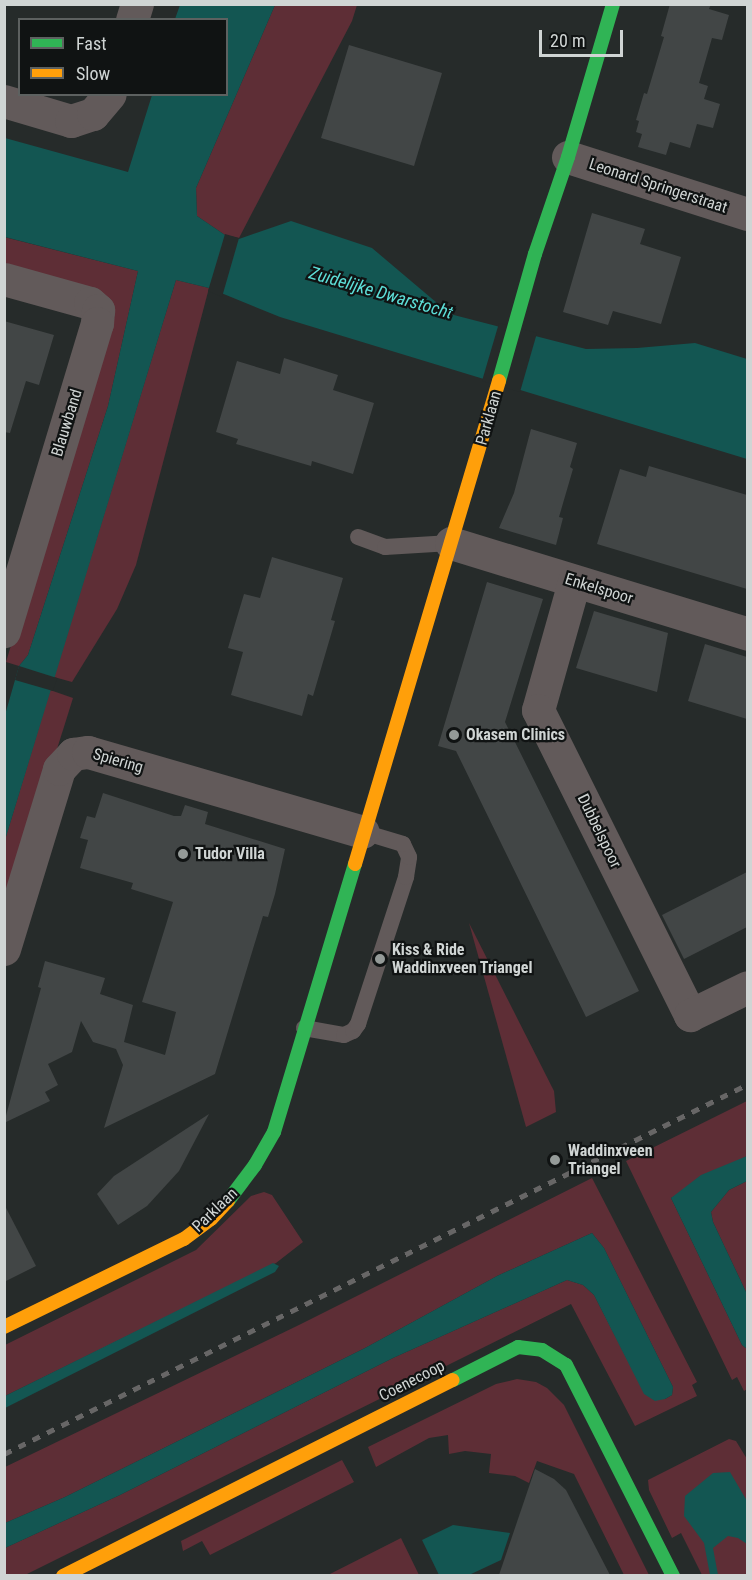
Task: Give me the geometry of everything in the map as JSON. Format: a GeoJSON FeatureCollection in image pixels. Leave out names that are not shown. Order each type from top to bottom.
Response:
{"type":"FeatureCollection","features":[{"type":"Feature","properties":{"kind":"street","name":"Parklaan"},"geometry":{"type":"LineString","coordinates":[[4,1327],[184,1239],[211,1219],[255,1165],[274,1132],[521,311],[535,254],[568,157],[613,4]]}},
{"type":"Feature","properties":{"kind":"street"},"geometry":{"type":"LineString","coordinates":[[4,101],[71,122],[93,114],[108,96]]}},
{"type":"Feature","properties":{"kind":"street","name":"Leonard Springerstraat"},"geometry":{"type":"LineString","coordinates":[[568,157],[747,214]]}},
{"type":"Feature","properties":{"kind":"street","name":"Blauwband"},"geometry":{"type":"LineString","coordinates":[[4,279],[90,303],[98,310],[97,323],[4,631]]}},
{"type":"Feature","properties":{"kind":"street","name":"Enkelspoor"},"geometry":{"type":"LineString","coordinates":[[451,543],[747,634]]}},
{"type":"Feature","properties":{"kind":"street","name":"Dubbelspoor"},"geometry":{"type":"LineString","coordinates":[[574,582],[538,710],[690,1015],[747,987]]}},
{"type":"Feature","properties":{"kind":"street","name":"Spiering"},"geometry":{"type":"LineString","coordinates":[[4,949],[60,769],[73,754],[88,752],[363,832]]}},
{"type":"Feature","properties":{"kind":"street","name":"Coenecoop"},"geometry":{"type":"LineString","coordinates":[[63,1575],[518,1347],[542,1350],[566,1365],[673,1575]]}},
{"type":"Feature","properties":{"kind":"lane"},"geometry":{"type":"LineString","coordinates":[[358,537],[385,547],[451,543]]}},
{"type":"Feature","properties":{"kind":"lane"},"geometry":{"type":"LineString","coordinates":[[304,1028],[344,1035],[353,1031],[358,1024],[406,876],[409,857],[403,844],[363,832]]}},
{"type":"Feature","properties":{"kind":"shaded area"},"geometry":{"type":"Polygon","coordinates":[[[275,5],[357,5],[352,21],[239,238],[225,235],[197,216],[196,188],[275,5]]]}},
{"type":"Feature","properties":{"kind":"shaded area"},"geometry":{"type":"Polygon","coordinates":[[[4,237],[138,271],[108,406],[28,655],[19,666],[6,662],[112,308],[5,269],[4,237]]]}},
{"type":"Feature","properties":{"kind":"shaded area"},"geometry":{"type":"Polygon","coordinates":[[[176,280],[209,288],[136,565],[117,609],[72,682],[54,677],[176,280]]]}},
{"type":"Feature","properties":{"kind":"shaded area"},"geometry":{"type":"Polygon","coordinates":[[[50,690],[73,698],[5,915],[5,840],[50,690]]]}},
{"type":"Feature","properties":{"kind":"shaded area"},"geometry":{"type":"Polygon","coordinates":[[[469,923],[554,1091],[556,1112],[526,1127],[469,923]]]}},
{"type":"Feature","properties":{"kind":"shaded area"},"geometry":{"type":"Polygon","coordinates":[[[747,1101],[747,1156],[671,1198],[742,1345],[747,1349],[747,1389],[744,1391],[737,1377],[732,1380],[626,1161],[747,1101]]]}},
{"type":"Feature","properties":{"kind":"shaded area"},"geometry":{"type":"Polygon","coordinates":[[[592,1178],[697,1382],[692,1385],[697,1396],[635,1426],[571,1304],[25,1575],[5,1575],[5,1548],[120,1495],[393,1358],[567,1280],[583,1285],[594,1295],[645,1394],[665,1399],[672,1395],[673,1387],[604,1248],[592,1233],[497,1276],[365,1348],[65,1497],[5,1523],[5,1467],[301,1324],[592,1178]]]}},
{"type":"Feature","properties":{"kind":"shaded area"},"geometry":{"type":"Polygon","coordinates":[[[747,1181],[747,1294],[713,1222],[711,1212],[729,1190],[747,1181]]]}},
{"type":"Feature","properties":{"kind":"shaded area"},"geometry":{"type":"Polygon","coordinates":[[[264,1192],[272,1195],[303,1242],[276,1263],[5,1396],[5,1345],[196,1250],[251,1196],[264,1192]]]}},
{"type":"Feature","properties":{"kind":"shaded area"},"geometry":{"type":"Polygon","coordinates":[[[517,1379],[536,1382],[547,1388],[564,1405],[649,1575],[624,1575],[574,1474],[537,1461],[529,1483],[515,1476],[489,1473],[491,1454],[465,1451],[449,1454],[448,1435],[429,1438],[376,1467],[368,1447],[496,1384],[517,1379]]]}},
{"type":"Feature","properties":{"kind":"shaded area"},"geometry":{"type":"Polygon","coordinates":[[[729,1439],[736,1441],[747,1459],[747,1575],[702,1575],[681,1533],[672,1538],[649,1490],[648,1480],[729,1439]]]}},
{"type":"Feature","properties":{"kind":"shaded area"},"geometry":{"type":"Polygon","coordinates":[[[342,1460],[354,1482],[210,1555],[202,1541],[183,1551],[181,1541],[342,1460]]]}},
{"type":"Feature","properties":{"kind":"shaded area"},"geometry":{"type":"Polygon","coordinates":[[[401,1538],[419,1575],[328,1575],[401,1538]]]}},
{"type":"Feature","properties":{"kind":"water","name":"Zuidelijke Dwarstocht"},"geometry":{"type":"Polygon","coordinates":[[[180,5],[275,5],[196,188],[197,216],[225,235],[239,239],[291,221],[372,248],[450,314],[586,349],[637,348],[695,343],[747,359],[747,459],[280,317],[209,288],[176,280],[5,840],[5,715],[19,666],[28,655],[108,406],[138,271],[5,237],[5,138],[128,172],[152,96],[228,96],[228,18],[175,18],[180,5]]]}},
{"type":"Feature","properties":{"kind":"water"},"geometry":{"type":"Polygon","coordinates":[[[747,1156],[747,1181],[729,1190],[711,1212],[713,1222],[747,1294],[747,1349],[742,1345],[671,1198],[701,1175],[747,1156]]]}},
{"type":"Feature","properties":{"kind":"water"},"geometry":{"type":"Polygon","coordinates":[[[592,1233],[604,1248],[673,1387],[672,1395],[665,1399],[655,1401],[644,1394],[594,1295],[583,1285],[567,1280],[393,1358],[120,1495],[5,1548],[5,1523],[65,1497],[365,1348],[497,1276],[592,1233]]]}},
{"type":"Feature","properties":{"kind":"water"},"geometry":{"type":"Polygon","coordinates":[[[273,1263],[279,1266],[275,1272],[5,1408],[5,1396],[273,1263]]]}},
{"type":"Feature","properties":{"kind":"water"},"geometry":{"type":"Polygon","coordinates":[[[730,1472],[747,1501],[747,1544],[738,1538],[728,1536],[713,1548],[718,1575],[710,1575],[704,1543],[684,1516],[685,1496],[713,1473],[730,1472]]]}},
{"type":"Feature","properties":{"kind":"water"},"geometry":{"type":"Polygon","coordinates":[[[453,1525],[510,1533],[501,1560],[469,1575],[439,1575],[422,1540],[453,1525]]]}},
{"type":"Feature","properties":{"kind":"pier"},"geometry":{"type":"Polygon","coordinates":[[[225,234],[239,238],[222,297],[208,291],[225,234]]]}},
{"type":"Feature","properties":{"kind":"pier"},"geometry":{"type":"Polygon","coordinates":[[[499,323],[537,333],[520,392],[482,381],[499,323]]]}},
{"type":"Feature","properties":{"kind":"pier"},"geometry":{"type":"Polygon","coordinates":[[[19,666],[57,678],[53,691],[15,680],[19,666]]]}},
{"type":"Feature","properties":{"kind":"building"},"geometry":{"type":"Polygon","coordinates":[[[670,4],[711,4],[709,9],[729,15],[722,40],[712,38],[699,83],[708,86],[704,99],[720,104],[713,128],[697,124],[690,148],[670,142],[666,155],[638,147],[642,134],[636,132],[639,121],[636,120],[644,93],[647,94],[664,37],[661,36],[670,4]]]}},
{"type":"Feature","properties":{"kind":"building"},"geometry":{"type":"Polygon","coordinates":[[[349,45],[442,73],[414,166],[321,138],[349,45]]]}},
{"type":"Feature","properties":{"kind":"building"},"geometry":{"type":"Polygon","coordinates":[[[592,213],[645,229],[640,244],[681,257],[661,324],[613,311],[608,325],[563,312],[592,213]]]}},
{"type":"Feature","properties":{"kind":"building"},"geometry":{"type":"Polygon","coordinates":[[[4,321],[54,335],[39,385],[26,381],[10,433],[4,432],[4,321]]]}},
{"type":"Feature","properties":{"kind":"building"},"geometry":{"type":"Polygon","coordinates":[[[284,358],[338,375],[333,390],[374,403],[353,474],[312,461],[311,466],[236,444],[238,439],[216,432],[237,361],[280,374],[284,358]]]}},
{"type":"Feature","properties":{"kind":"building"},"geometry":{"type":"Polygon","coordinates":[[[531,429],[577,443],[570,467],[573,469],[559,517],[563,518],[556,545],[499,528],[514,493],[531,429]]]}},
{"type":"Feature","properties":{"kind":"building"},"geometry":{"type":"Polygon","coordinates":[[[649,466],[747,495],[747,589],[597,544],[620,469],[646,477],[649,466]]]}},
{"type":"Feature","properties":{"kind":"building"},"geometry":{"type":"Polygon","coordinates":[[[272,557],[343,578],[331,620],[335,621],[313,696],[308,694],[302,716],[231,695],[243,652],[228,648],[235,624],[244,594],[260,598],[272,557]]]}},
{"type":"Feature","properties":{"kind":"building"},"geometry":{"type":"Polygon","coordinates":[[[487,582],[543,599],[505,722],[639,991],[586,1017],[456,751],[438,746],[487,582]]]}},
{"type":"Feature","properties":{"kind":"building"},"geometry":{"type":"Polygon","coordinates":[[[594,611],[668,633],[657,692],[576,668],[594,611]]]}},
{"type":"Feature","properties":{"kind":"building"},"geometry":{"type":"Polygon","coordinates":[[[705,644],[747,657],[747,719],[688,701],[705,644]]]}},
{"type":"Feature","properties":{"kind":"building"},"geometry":{"type":"Polygon","coordinates":[[[103,793],[174,816],[181,816],[185,805],[208,812],[205,824],[285,849],[275,894],[268,917],[263,916],[215,1074],[104,1128],[123,1065],[116,1049],[93,1042],[81,1021],[72,1052],[48,1064],[58,1085],[45,1092],[50,1101],[4,1123],[41,988],[38,987],[45,961],[105,978],[100,994],[133,1005],[124,1042],[165,1055],[176,1012],[142,1002],[173,902],[131,889],[133,883],[80,868],[88,840],[80,838],[87,816],[95,818],[103,793]]]}},
{"type":"Feature","properties":{"kind":"building"},"geometry":{"type":"Polygon","coordinates":[[[747,872],[747,927],[684,959],[662,915],[747,872]]]}},
{"type":"Feature","properties":{"kind":"building"},"geometry":{"type":"Polygon","coordinates":[[[209,1114],[179,1171],[147,1206],[118,1225],[97,1194],[114,1176],[209,1114]]]}},
{"type":"Feature","properties":{"kind":"building"},"geometry":{"type":"Polygon","coordinates":[[[4,1204],[36,1266],[4,1282],[4,1204]]]}},
{"type":"Feature","properties":{"kind":"building"},"geometry":{"type":"Polygon","coordinates":[[[535,1469],[554,1479],[566,1490],[610,1575],[499,1575],[535,1469]]]}},
{"type":"Feature","properties":{"kind":"railway"},"geometry":{"type":"LineString","coordinates":[[4,1454],[748,1084]]}},
{"type":"Feature","properties":{"kind":"traffic: fast"},"geometry":{"type":"LineString","coordinates":[[499,381],[535,254],[568,157],[613,4]]}},
{"type":"Feature","properties":{"kind":"traffic: fast"},"geometry":{"type":"LineString","coordinates":[[228,1201],[255,1165],[274,1132],[355,864]]}},
{"type":"Feature","properties":{"kind":"traffic: fast"},"geometry":{"type":"LineString","coordinates":[[453,1380],[518,1347],[542,1350],[566,1365],[673,1576]]}},
{"type":"Feature","properties":{"kind":"traffic: slow"},"geometry":{"type":"LineString","coordinates":[[355,864],[499,381]]}},
{"type":"Feature","properties":{"kind":"traffic: slow"},"geometry":{"type":"LineString","coordinates":[[4,1327],[184,1239],[211,1219],[228,1201]]}},
{"type":"Feature","properties":{"kind":"traffic: slow"},"geometry":{"type":"LineString","coordinates":[[63,1576],[453,1380]]}},
{"type":"Feature","properties":{"kind":"place","name":"Okasem Clinics"},"geometry":{"type":"Point","coordinates":[454,735]}},
{"type":"Feature","properties":{"kind":"place","name":"Tudor Villa"},"geometry":{"type":"Point","coordinates":[183,854]}},
{"type":"Feature","properties":{"kind":"place","name":"Kiss & Ride Waddinxveen Triangel"},"geometry":{"type":"Point","coordinates":[380,959]}},
{"type":"Feature","properties":{"kind":"place","name":"Waddinxveen Triangel"},"geometry":{"type":"Point","coordinates":[555,1160]}}]}
